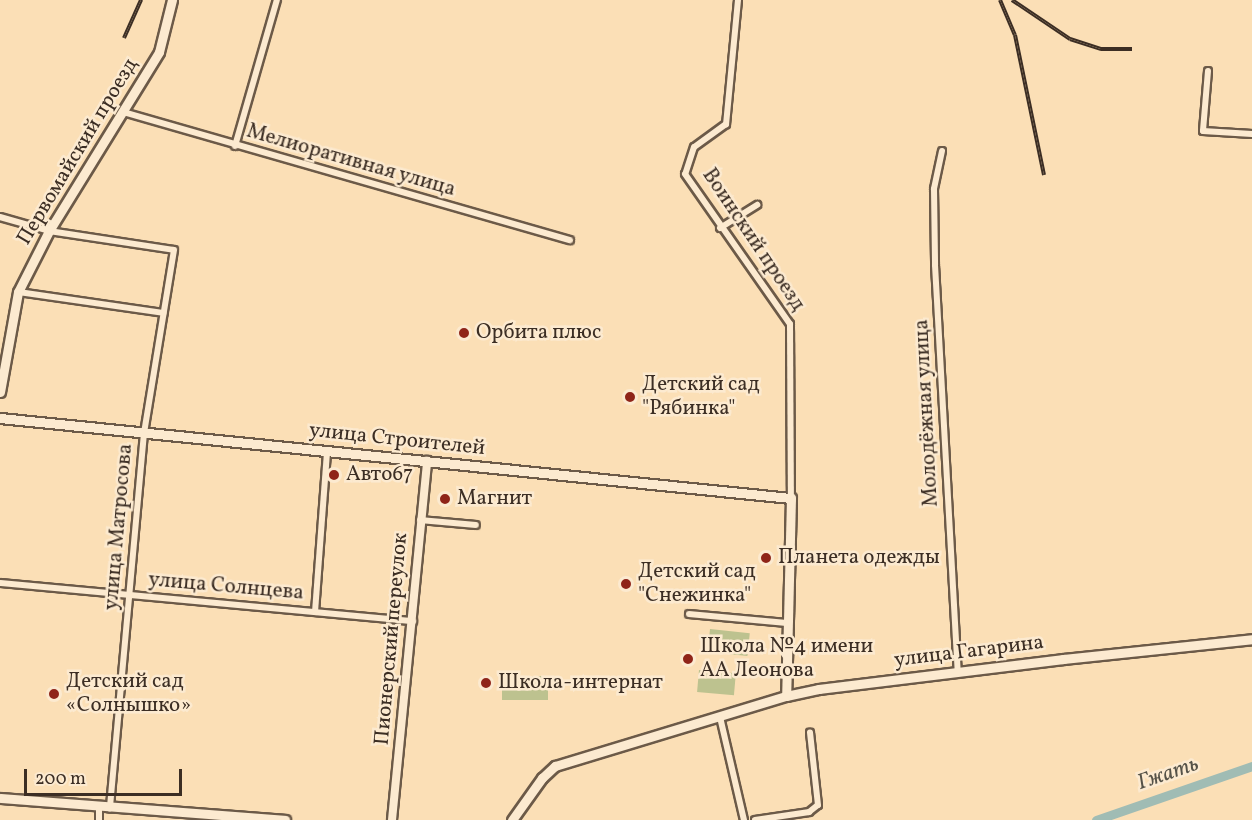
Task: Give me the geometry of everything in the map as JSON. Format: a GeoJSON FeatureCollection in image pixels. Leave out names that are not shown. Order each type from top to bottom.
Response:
{"type":"FeatureCollection","features":[{"type":"Feature","properties":{"kind":"main road","name":"Первомайский проезд"},"geometry":{"type":"LineString","coordinates":[[0,392],[18,292],[49,231],[159,52],[172,0]]}},
{"type":"Feature","properties":{"kind":"main road","name":"улица Строителей"},"geometry":{"type":"LineString","coordinates":[[0,418],[791,498]]}},
{"type":"Feature","properties":{"kind":"main road","name":"Воинский проезд"},"geometry":{"type":"LineString","coordinates":[[786,696],[791,498]]}},
{"type":"Feature","properties":{"kind":"main road","name":"улица Гагарина"},"geometry":{"type":"LineString","coordinates":[[512,820],[542,778],[555,766],[786,696],[819,689],[1252,639]]}},
{"type":"Feature","properties":{"kind":"main road"},"geometry":{"type":"LineString","coordinates":[[0,798],[285,820]]}},
{"type":"Feature","properties":{"kind":"street"},"geometry":{"type":"LineString","coordinates":[[235,146],[277,0]]}},
{"type":"Feature","properties":{"kind":"street","name":"Воинский проезд"},"geometry":{"type":"LineString","coordinates":[[738,0],[726,124],[694,147],[686,174],[720,228],[790,324],[791,498]]}},
{"type":"Feature","properties":{"kind":"street"},"geometry":{"type":"LineString","coordinates":[[1208,71],[1203,131],[1252,134]]}},
{"type":"Feature","properties":{"kind":"street","name":"Мелиоративная улица"},"geometry":{"type":"LineString","coordinates":[[123,112],[235,146],[570,240]]}},
{"type":"Feature","properties":{"kind":"street","name":"Молодёжная улица"},"geometry":{"type":"LineString","coordinates":[[942,151],[934,189],[935,256],[958,673]]}},
{"type":"Feature","properties":{"kind":"street"},"geometry":{"type":"LineString","coordinates":[[720,228],[757,205]]}},
{"type":"Feature","properties":{"kind":"street"},"geometry":{"type":"LineString","coordinates":[[0,217],[49,231]]}},
{"type":"Feature","properties":{"kind":"street","name":"улица Матросова"},"geometry":{"type":"LineString","coordinates":[[49,231],[174,250],[144,433],[110,808]]}},
{"type":"Feature","properties":{"kind":"street"},"geometry":{"type":"LineString","coordinates":[[18,292],[163,313]]}},
{"type":"Feature","properties":{"kind":"street"},"geometry":{"type":"LineString","coordinates":[[315,612],[327,452]]}},
{"type":"Feature","properties":{"kind":"street","name":"Пионерский переулок"},"geometry":{"type":"LineString","coordinates":[[392,820],[427,461]]}},
{"type":"Feature","properties":{"kind":"street"},"geometry":{"type":"LineString","coordinates":[[420,520],[476,525]]}},
{"type":"Feature","properties":{"kind":"street","name":"улица Солнцева"},"geometry":{"type":"LineString","coordinates":[[0,583],[413,621]]}},
{"type":"Feature","properties":{"kind":"street"},"geometry":{"type":"LineString","coordinates":[[689,614],[787,623]]}},
{"type":"Feature","properties":{"kind":"street"},"geometry":{"type":"LineString","coordinates":[[720,717],[744,820]]}},
{"type":"Feature","properties":{"kind":"street"},"geometry":{"type":"LineString","coordinates":[[755,820],[809,812],[818,805],[810,732]]}},
{"type":"Feature","properties":{"kind":"street"},"geometry":{"type":"LineString","coordinates":[[99,807],[99,820]]}},
{"type":"Feature","properties":{"kind":"green space"},"geometry":{"type":"Polygon","coordinates":[[[710,629],[750,633],[747,656],[708,652],[710,629]]]}},
{"type":"Feature","properties":{"kind":"green space"},"geometry":{"type":"Polygon","coordinates":[[[699,670],[736,673],[734,695],[697,692],[699,670]]]}},
{"type":"Feature","properties":{"kind":"green space"},"geometry":{"type":"Polygon","coordinates":[[[502,676],[548,676],[548,700],[502,700],[502,676]]]}},
{"type":"Feature","properties":{"kind":"waterway","name":"Гжать"},"geometry":{"type":"LineString","coordinates":[[1096,820],[1252,766]]}},
{"type":"Feature","properties":{"kind":"railway"},"geometry":{"type":"LineString","coordinates":[[124,38],[141,0]]}},
{"type":"Feature","properties":{"kind":"railway"},"geometry":{"type":"LineString","coordinates":[[1000,0],[1015,35],[1044,175]]}},
{"type":"Feature","properties":{"kind":"railway"},"geometry":{"type":"LineString","coordinates":[[1012,0],[1070,39],[1101,49],[1132,49]]}},
{"type":"Feature","properties":{"kind":"place","name":"Орбита плюс"},"geometry":{"type":"Point","coordinates":[464,333]}},
{"type":"Feature","properties":{"kind":"place","name":"Детский сад \"Рябинка\""},"geometry":{"type":"Point","coordinates":[630,397]}},
{"type":"Feature","properties":{"kind":"place","name":"Авто67"},"geometry":{"type":"Point","coordinates":[334,475]}},
{"type":"Feature","properties":{"kind":"place","name":"Магнит"},"geometry":{"type":"Point","coordinates":[445,499]}},
{"type":"Feature","properties":{"kind":"place","name":"Планета одежды"},"geometry":{"type":"Point","coordinates":[766,558]}},
{"type":"Feature","properties":{"kind":"place","name":"Детский сад \"Снежинка\""},"geometry":{"type":"Point","coordinates":[626,584]}},
{"type":"Feature","properties":{"kind":"place","name":"Школа №4 имени АА Леонова"},"geometry":{"type":"Point","coordinates":[688,659]}},
{"type":"Feature","properties":{"kind":"place","name":"Школа-интернат"},"geometry":{"type":"Point","coordinates":[486,683]}},
{"type":"Feature","properties":{"kind":"place","name":"Детский сад «Солнышко»"},"geometry":{"type":"Point","coordinates":[54,694]}}]}
